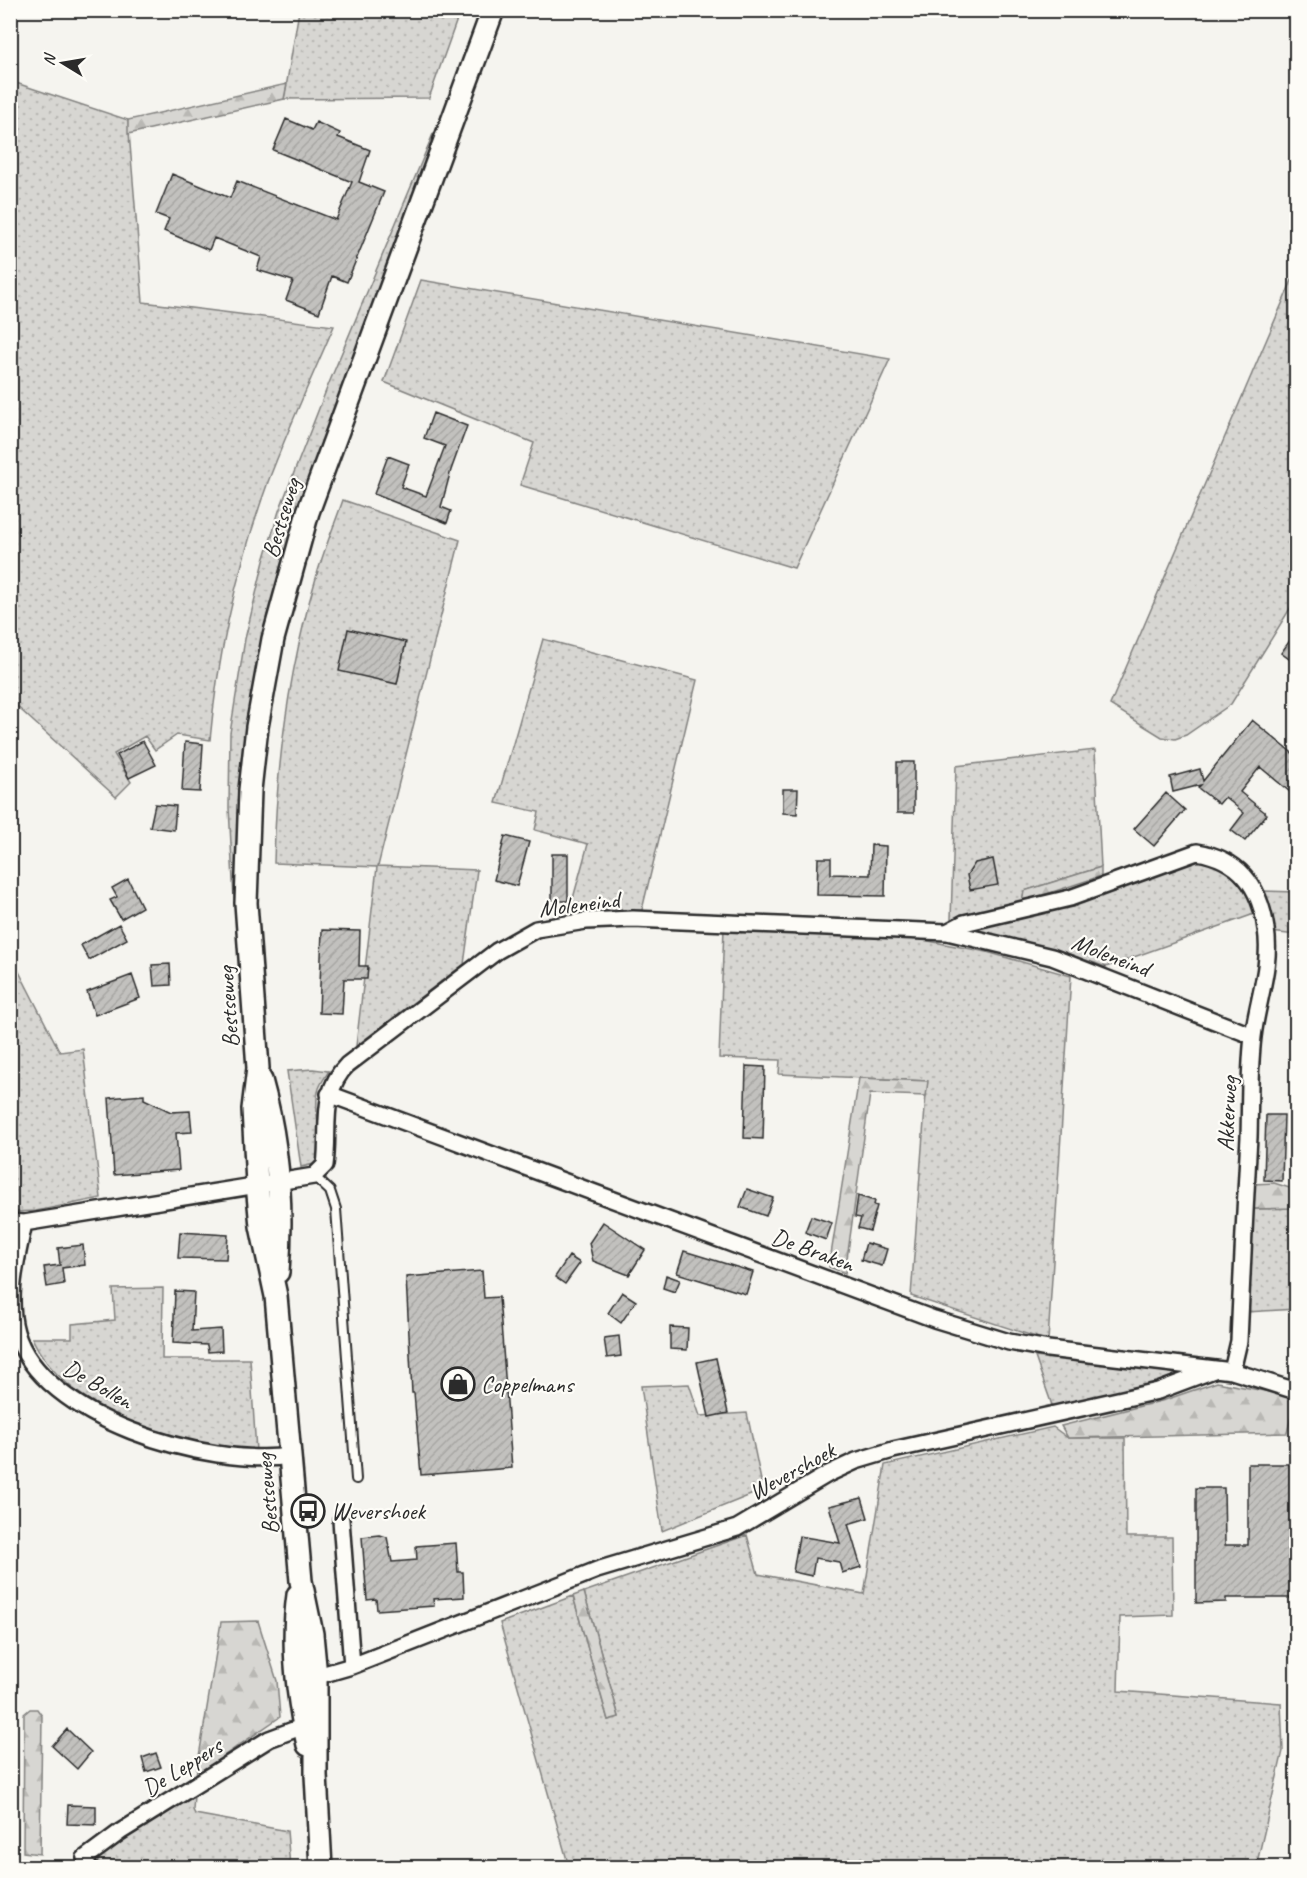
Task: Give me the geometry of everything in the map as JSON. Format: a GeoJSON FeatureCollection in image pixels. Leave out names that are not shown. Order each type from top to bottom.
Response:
{"type":"FeatureCollection","features":[{"type":"Feature","properties":{"kind":"main road","name":"Bestseweg"},"geometry":{"type":"LineString","coordinates":[[321,1868],[307,1679],[312,1634],[301,1581],[276,1296],[261,1226],[267,1183],[253,1109],[258,1068],[246,903],[247,843],[257,727],[273,639],[308,512],[493,10]]}},
{"type":"Feature","properties":{"kind":"street","name":"Moleneind"},"geometry":{"type":"LineString","coordinates":[[947,933],[964,923],[1070,898],[1164,862],[1197,852],[1218,856],[1237,867]]}},
{"type":"Feature","properties":{"kind":"street","name":"Akkerweg"},"geometry":{"type":"LineString","coordinates":[[1225,1370],[1239,1341],[1253,1036],[1266,974],[1266,930],[1259,901],[1237,867]]}},
{"type":"Feature","properties":{"kind":"street","name":"Moleneind"},"geometry":{"type":"LineString","coordinates":[[314,1176],[325,1165],[329,1094],[336,1076],[497,951],[536,929],[586,921],[633,919],[947,933],[1052,957],[1253,1036]]}},
{"type":"Feature","properties":{"kind":"street","name":"De Braken"},"geometry":{"type":"LineString","coordinates":[[329,1094],[934,1319],[1010,1342],[1048,1349],[1225,1370],[1296,1390]]}},
{"type":"Feature","properties":{"kind":"street"},"geometry":{"type":"LineString","coordinates":[[267,1183],[314,1176]]}},
{"type":"Feature","properties":{"kind":"street","name":"De Bollen"},"geometry":{"type":"LineString","coordinates":[[267,1183],[17,1222],[13,1278],[15,1330],[24,1353],[38,1374],[55,1389],[118,1424],[178,1446],[245,1459],[290,1456]]}},
{"type":"Feature","properties":{"kind":"street","name":"Wevershoek"},"geometry":{"type":"LineString","coordinates":[[307,1679],[352,1666],[597,1570],[737,1528],[828,1474],[856,1461],[893,1450],[1158,1391],[1225,1370]]}},
{"type":"Feature","properties":{"kind":"street"},"geometry":{"type":"LineString","coordinates":[[341,1520],[352,1666]]}},
{"type":"Feature","properties":{"kind":"street","name":"De Leppers"},"geometry":{"type":"LineString","coordinates":[[89,1868],[86,1858],[120,1832],[268,1739],[310,1723]]}},
{"type":"Feature","properties":{"kind":"lane"},"geometry":{"type":"LineString","coordinates":[[314,1176],[330,1191],[336,1209],[356,1479]]}},
{"type":"Feature","properties":{"kind":"green space"},"geometry":{"type":"Polygon","coordinates":[[[299,10],[460,11],[429,98],[284,99],[299,10]]]}},
{"type":"Feature","properties":{"kind":"green space"},"geometry":{"type":"Polygon","coordinates":[[[10,81],[128,120],[143,302],[334,326],[268,482],[247,545],[224,642],[210,740],[177,735],[155,750],[145,736],[114,754],[131,782],[116,797],[11,701],[10,81]]]}},
{"type":"Feature","properties":{"kind":"green space"},"geometry":{"type":"Polygon","coordinates":[[[287,84],[284,99],[128,134],[128,120],[287,84]]]}},
{"type":"Feature","properties":{"kind":"green space"},"geometry":{"type":"Polygon","coordinates":[[[433,134],[434,153],[301,508],[241,898],[234,898],[229,808],[230,733],[245,639],[264,561],[279,511],[327,388],[433,134]]]}},
{"type":"Feature","properties":{"kind":"green space"},"geometry":{"type":"Polygon","coordinates":[[[1296,271],[1296,599],[1231,704],[1186,735],[1175,739],[1162,737],[1110,705],[1296,271]]]}},
{"type":"Feature","properties":{"kind":"green space"},"geometry":{"type":"Polygon","coordinates":[[[421,280],[890,359],[794,568],[520,485],[534,443],[384,382],[421,280]]]}},
{"type":"Feature","properties":{"kind":"green space"},"geometry":{"type":"Polygon","coordinates":[[[343,500],[460,540],[378,866],[477,870],[464,964],[356,1046],[377,867],[274,863],[281,755],[291,683],[316,578],[343,500]]]}},
{"type":"Feature","properties":{"kind":"green space"},"geometry":{"type":"Polygon","coordinates":[[[543,639],[697,680],[642,910],[569,913],[588,844],[535,830],[539,812],[496,803],[543,639]]]}},
{"type":"Feature","properties":{"kind":"green space"},"geometry":{"type":"Polygon","coordinates":[[[1095,750],[1101,867],[1024,891],[1022,902],[951,919],[956,766],[1095,750]]]}},
{"type":"Feature","properties":{"kind":"green space"},"geometry":{"type":"Polygon","coordinates":[[[1193,861],[1217,865],[1234,875],[1246,891],[1257,913],[1106,967],[1069,954],[975,930],[1193,861]]]}},
{"type":"Feature","properties":{"kind":"green space"},"geometry":{"type":"Polygon","coordinates":[[[1101,867],[1101,876],[1022,902],[1024,891],[1101,867]]]}},
{"type":"Feature","properties":{"kind":"green space"},"geometry":{"type":"Polygon","coordinates":[[[1263,891],[1296,892],[1296,935],[1271,932],[1263,891]]]}},
{"type":"Feature","properties":{"kind":"green space"},"geometry":{"type":"Polygon","coordinates":[[[724,928],[918,939],[987,952],[1071,976],[1048,1341],[911,1296],[927,1081],[779,1074],[780,1060],[719,1058],[724,928]]]}},
{"type":"Feature","properties":{"kind":"green space"},"geometry":{"type":"Polygon","coordinates":[[[11,956],[60,1052],[83,1049],[101,1198],[36,1211],[11,1212],[11,956]]]}},
{"type":"Feature","properties":{"kind":"green space"},"geometry":{"type":"Polygon","coordinates":[[[313,1069],[329,1071],[318,1092],[318,1157],[314,1164],[301,1167],[287,1071],[313,1069]]]}},
{"type":"Feature","properties":{"kind":"green space"},"geometry":{"type":"Polygon","coordinates":[[[859,1078],[928,1081],[926,1096],[870,1094],[845,1273],[829,1267],[859,1078]]]}},
{"type":"Feature","properties":{"kind":"green space"},"geometry":{"type":"Polygon","coordinates":[[[1274,1183],[1296,1190],[1296,1208],[1252,1209],[1253,1184],[1274,1183]]]}},
{"type":"Feature","properties":{"kind":"green space"},"geometry":{"type":"Polygon","coordinates":[[[1296,1208],[1296,1309],[1247,1312],[1252,1209],[1296,1208]]]}},
{"type":"Feature","properties":{"kind":"green space"},"geometry":{"type":"Polygon","coordinates":[[[163,1288],[162,1359],[250,1359],[256,1451],[193,1441],[161,1432],[128,1420],[98,1405],[71,1387],[49,1364],[32,1338],[72,1338],[72,1324],[115,1320],[113,1289],[163,1288]]]}},
{"type":"Feature","properties":{"kind":"green space"},"geometry":{"type":"Polygon","coordinates":[[[1035,1357],[1189,1372],[1158,1384],[1053,1408],[1035,1357]]]}},
{"type":"Feature","properties":{"kind":"green space"},"geometry":{"type":"Polygon","coordinates":[[[1217,1382],[1296,1397],[1287,1433],[1068,1438],[1061,1426],[1165,1400],[1217,1382]]]}},
{"type":"Feature","properties":{"kind":"green space"},"geometry":{"type":"Polygon","coordinates":[[[689,1384],[700,1416],[747,1413],[763,1490],[662,1531],[641,1386],[689,1384]]]}},
{"type":"Feature","properties":{"kind":"green space"},"geometry":{"type":"Polygon","coordinates":[[[1053,1427],[1068,1438],[1125,1438],[1126,1537],[1172,1537],[1173,1615],[1120,1617],[1118,1691],[1281,1703],[1283,1751],[1256,1867],[569,1867],[500,1623],[573,1596],[608,1720],[619,1717],[584,1592],[747,1535],[758,1574],[864,1594],[885,1465],[1053,1427]]]}},
{"type":"Feature","properties":{"kind":"green space"},"geometry":{"type":"Polygon","coordinates":[[[584,1592],[619,1717],[608,1720],[573,1596],[584,1592]]]}},
{"type":"Feature","properties":{"kind":"green space"},"geometry":{"type":"Polygon","coordinates":[[[258,1621],[277,1681],[280,1717],[196,1775],[221,1622],[258,1621]]]}},
{"type":"Feature","properties":{"kind":"green space"},"geometry":{"type":"Polygon","coordinates":[[[30,1709],[37,1709],[42,1716],[40,1854],[23,1852],[24,1714],[30,1709]]]}},
{"type":"Feature","properties":{"kind":"green space"},"geometry":{"type":"Polygon","coordinates":[[[194,1795],[195,1814],[287,1831],[290,1867],[96,1868],[104,1852],[194,1795]]]}},
{"type":"Feature","properties":{"kind":"building"},"geometry":{"type":"Polygon","coordinates":[[[286,119],[312,130],[316,122],[340,133],[338,137],[370,150],[359,182],[384,192],[347,282],[332,276],[319,313],[286,300],[293,281],[257,270],[261,257],[214,238],[209,250],[164,231],[169,219],[156,214],[172,174],[230,198],[237,181],[336,220],[352,182],[273,150],[286,119]]]}},
{"type":"Feature","properties":{"kind":"building"},"geometry":{"type":"Polygon","coordinates":[[[433,413],[467,426],[441,507],[451,511],[447,523],[374,494],[388,456],[409,464],[401,487],[426,496],[445,446],[424,438],[433,413]]]}},
{"type":"Feature","properties":{"kind":"building"},"geometry":{"type":"Polygon","coordinates":[[[348,629],[406,642],[397,684],[339,671],[348,629]]]}},
{"type":"Feature","properties":{"kind":"building"},"geometry":{"type":"Polygon","coordinates":[[[1296,632],[1296,664],[1281,653],[1296,632]]]}},
{"type":"Feature","properties":{"kind":"building"},"geometry":{"type":"Polygon","coordinates":[[[1252,720],[1296,756],[1296,797],[1260,767],[1240,792],[1267,814],[1245,841],[1231,830],[1244,813],[1225,797],[1219,804],[1198,788],[1201,785],[1173,792],[1170,777],[1200,769],[1203,781],[1252,720]]]}},
{"type":"Feature","properties":{"kind":"building"},"geometry":{"type":"Polygon","coordinates":[[[143,741],[156,765],[129,778],[117,755],[143,741]]]}},
{"type":"Feature","properties":{"kind":"building"},"geometry":{"type":"Polygon","coordinates":[[[185,742],[203,744],[200,792],[182,791],[185,742]]]}},
{"type":"Feature","properties":{"kind":"building"},"geometry":{"type":"Polygon","coordinates":[[[897,762],[914,762],[914,813],[897,813],[897,762]]]}},
{"type":"Feature","properties":{"kind":"building"},"geometry":{"type":"Polygon","coordinates":[[[783,789],[798,789],[797,814],[783,813],[783,789]]]}},
{"type":"Feature","properties":{"kind":"building"},"geometry":{"type":"Polygon","coordinates":[[[1166,793],[1185,810],[1154,846],[1134,829],[1166,793]]]}},
{"type":"Feature","properties":{"kind":"building"},"geometry":{"type":"Polygon","coordinates":[[[155,804],[176,806],[174,830],[150,827],[155,804]]]}},
{"type":"Feature","properties":{"kind":"building"},"geometry":{"type":"Polygon","coordinates":[[[505,836],[529,842],[517,886],[494,880],[505,836]]]}},
{"type":"Feature","properties":{"kind":"building"},"geometry":{"type":"Polygon","coordinates":[[[871,845],[886,846],[885,896],[817,895],[818,858],[831,858],[831,874],[870,875],[871,845]]]}},
{"type":"Feature","properties":{"kind":"building"},"geometry":{"type":"Polygon","coordinates":[[[552,854],[568,854],[568,901],[552,901],[552,854]]]}},
{"type":"Feature","properties":{"kind":"building"},"geometry":{"type":"Polygon","coordinates":[[[993,859],[998,885],[970,890],[967,875],[975,863],[993,859]]]}},
{"type":"Feature","properties":{"kind":"building"},"geometry":{"type":"Polygon","coordinates":[[[128,879],[142,907],[121,919],[110,900],[117,897],[112,888],[128,879]]]}},
{"type":"Feature","properties":{"kind":"building"},"geometry":{"type":"Polygon","coordinates":[[[119,924],[127,939],[89,960],[81,945],[119,924]]]}},
{"type":"Feature","properties":{"kind":"building"},"geometry":{"type":"Polygon","coordinates":[[[322,930],[360,931],[359,966],[368,966],[367,979],[344,979],[342,1014],[319,1013],[322,930]]]}},
{"type":"Feature","properties":{"kind":"building"},"geometry":{"type":"Polygon","coordinates":[[[170,964],[171,985],[154,986],[152,965],[170,964]]]}},
{"type":"Feature","properties":{"kind":"building"},"geometry":{"type":"Polygon","coordinates":[[[132,975],[140,998],[95,1015],[87,992],[132,975]]]}},
{"type":"Feature","properties":{"kind":"building"},"geometry":{"type":"Polygon","coordinates":[[[746,1066],[765,1067],[763,1139],[744,1138],[746,1066]]]}},
{"type":"Feature","properties":{"kind":"building"},"geometry":{"type":"Polygon","coordinates":[[[144,1095],[144,1099],[171,1112],[190,1111],[192,1132],[176,1133],[179,1170],[114,1175],[109,1098],[144,1095]]]}},
{"type":"Feature","properties":{"kind":"building"},"geometry":{"type":"Polygon","coordinates":[[[1266,1115],[1284,1115],[1282,1181],[1264,1180],[1266,1115]]]}},
{"type":"Feature","properties":{"kind":"building"},"geometry":{"type":"Polygon","coordinates":[[[747,1189],[773,1198],[766,1216],[740,1207],[747,1189]]]}},
{"type":"Feature","properties":{"kind":"building"},"geometry":{"type":"Polygon","coordinates":[[[858,1196],[875,1201],[874,1205],[877,1206],[870,1231],[858,1228],[861,1218],[855,1217],[858,1196]]]}},
{"type":"Feature","properties":{"kind":"building"},"geometry":{"type":"Polygon","coordinates":[[[811,1216],[832,1223],[826,1240],[805,1232],[811,1216]]]}},
{"type":"Feature","properties":{"kind":"building"},"geometry":{"type":"Polygon","coordinates":[[[603,1222],[645,1250],[629,1275],[593,1261],[589,1243],[603,1222]]]}},
{"type":"Feature","properties":{"kind":"building"},"geometry":{"type":"Polygon","coordinates":[[[180,1232],[228,1235],[226,1259],[178,1258],[180,1232]]]}},
{"type":"Feature","properties":{"kind":"building"},"geometry":{"type":"Polygon","coordinates":[[[866,1243],[887,1249],[882,1266],[861,1260],[866,1243]]]}},
{"type":"Feature","properties":{"kind":"building"},"geometry":{"type":"Polygon","coordinates":[[[83,1245],[85,1265],[62,1268],[64,1284],[47,1287],[44,1267],[60,1265],[58,1248],[83,1245]]]}},
{"type":"Feature","properties":{"kind":"building"},"geometry":{"type":"Polygon","coordinates":[[[684,1251],[753,1272],[746,1294],[677,1273],[684,1251]]]}},
{"type":"Feature","properties":{"kind":"building"},"geometry":{"type":"Polygon","coordinates":[[[569,1256],[580,1263],[565,1284],[555,1277],[569,1256]]]}},
{"type":"Feature","properties":{"kind":"building"},"geometry":{"type":"Polygon","coordinates":[[[482,1271],[484,1298],[499,1297],[512,1468],[421,1475],[414,1393],[412,1393],[406,1277],[482,1271]]]}},
{"type":"Feature","properties":{"kind":"building"},"geometry":{"type":"Polygon","coordinates":[[[666,1275],[680,1280],[675,1292],[663,1288],[666,1275]]]}},
{"type":"Feature","properties":{"kind":"building"},"geometry":{"type":"Polygon","coordinates":[[[175,1291],[194,1292],[192,1331],[221,1329],[222,1351],[208,1352],[207,1345],[173,1343],[175,1291]]]}},
{"type":"Feature","properties":{"kind":"building"},"geometry":{"type":"Polygon","coordinates":[[[622,1292],[636,1301],[621,1323],[608,1313],[622,1292]]]}},
{"type":"Feature","properties":{"kind":"building"},"geometry":{"type":"Polygon","coordinates":[[[670,1327],[688,1328],[687,1350],[670,1349],[670,1327]]]}},
{"type":"Feature","properties":{"kind":"building"},"geometry":{"type":"Polygon","coordinates":[[[619,1336],[621,1356],[607,1358],[604,1338],[619,1336]]]}},
{"type":"Feature","properties":{"kind":"building"},"geometry":{"type":"Polygon","coordinates":[[[716,1358],[728,1413],[709,1417],[697,1362],[716,1358]]]}},
{"type":"Feature","properties":{"kind":"building"},"geometry":{"type":"Polygon","coordinates":[[[1248,1464],[1294,1464],[1295,1598],[1226,1598],[1226,1602],[1196,1603],[1196,1488],[1224,1488],[1225,1545],[1248,1545],[1248,1464]]]}},
{"type":"Feature","properties":{"kind":"building"},"geometry":{"type":"Polygon","coordinates":[[[862,1498],[868,1518],[848,1524],[861,1567],[842,1573],[839,1562],[815,1558],[812,1576],[793,1572],[799,1536],[840,1543],[829,1506],[862,1498]]]}},
{"type":"Feature","properties":{"kind":"building"},"geometry":{"type":"Polygon","coordinates":[[[380,1535],[387,1537],[392,1562],[417,1560],[416,1546],[456,1543],[458,1572],[463,1572],[464,1597],[433,1599],[434,1606],[377,1610],[376,1599],[367,1600],[362,1537],[380,1535]]]}},
{"type":"Feature","properties":{"kind":"building"},"geometry":{"type":"Polygon","coordinates":[[[67,1729],[91,1752],[77,1769],[52,1746],[67,1729]]]}},
{"type":"Feature","properties":{"kind":"building"},"geometry":{"type":"Polygon","coordinates":[[[156,1753],[161,1767],[146,1772],[142,1758],[156,1753]]]}},
{"type":"Feature","properties":{"kind":"building"},"geometry":{"type":"Polygon","coordinates":[[[68,1805],[96,1806],[96,1825],[67,1824],[68,1805]]]}},
{"type":"Feature","properties":{"kind":"place","name":"Coppelmans"},"geometry":{"type":"Point","coordinates":[458,1384]}},
{"type":"Feature","properties":{"kind":"place","name":"Wevershoek"},"geometry":{"type":"Point","coordinates":[308,1511]}}]}
